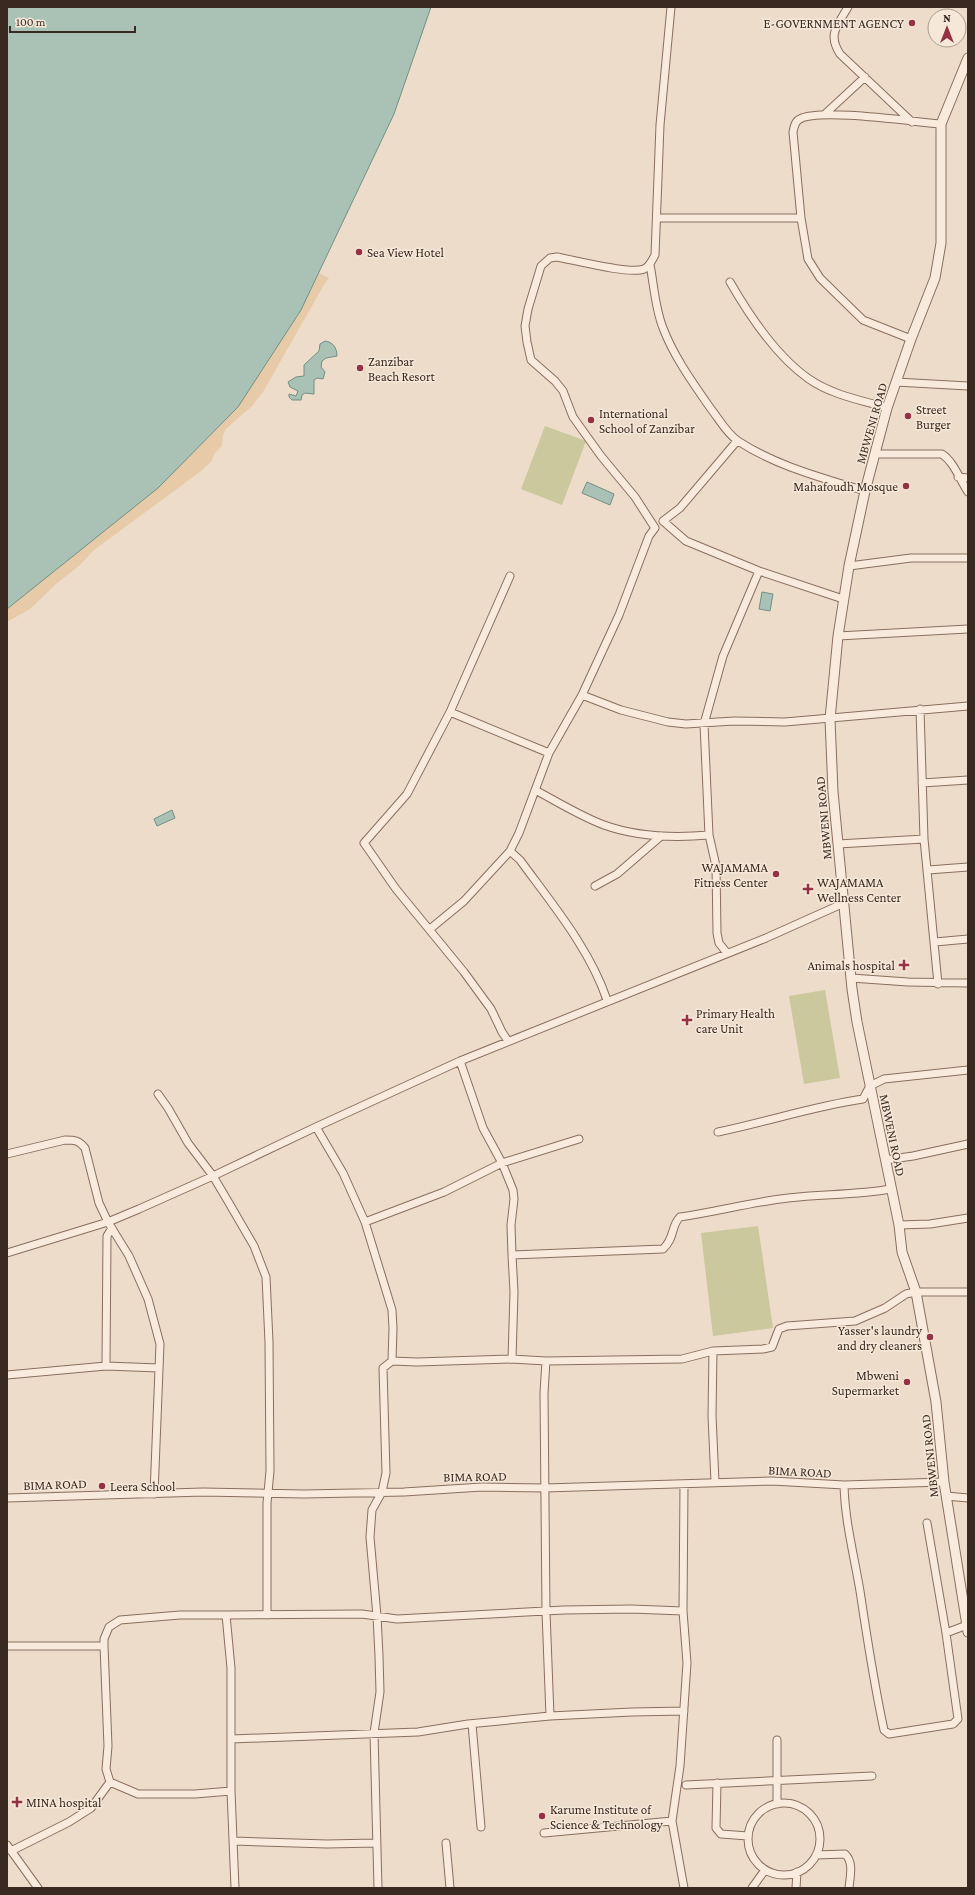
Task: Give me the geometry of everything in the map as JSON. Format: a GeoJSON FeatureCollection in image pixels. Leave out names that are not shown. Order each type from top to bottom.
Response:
{"type":"FeatureCollection","features":[{"type":"Feature","properties":{"kind":"street"},"geometry":{"type":"LineString","coordinates":[[655,528],[635,497],[601,456],[573,417],[563,391],[555,381],[531,360],[525,326],[528,310],[541,266],[550,258],[557,257],[630,270],[643,269],[650,265],[655,255],[660,125],[672,7]]}},
{"type":"Feature","properties":{"kind":"street"},"geometry":{"type":"LineString","coordinates":[[848,7],[836,25],[834,38],[835,47],[840,54],[912,122]]}},
{"type":"Feature","properties":{"kind":"street","name":"MBWENI ROAD"},"geometry":{"type":"LineString","coordinates":[[967,1629],[965,1591],[946,1496],[936,1402],[916,1292],[902,1252],[899,1225],[857,1022],[851,978],[833,792],[830,719],[843,599],[866,491],[887,408],[911,339],[935,278],[941,243],[941,124],[968,58]]}},
{"type":"Feature","properties":{"kind":"street"},"geometry":{"type":"LineString","coordinates":[[825,114],[865,78]]}},
{"type":"Feature","properties":{"kind":"street"},"geometry":{"type":"LineString","coordinates":[[911,339],[863,320],[820,278],[808,259],[801,218],[793,132],[794,124],[799,119],[825,114],[941,124]]}},
{"type":"Feature","properties":{"kind":"street"},"geometry":{"type":"LineString","coordinates":[[657,218],[801,218]]}},
{"type":"Feature","properties":{"kind":"street"},"geometry":{"type":"LineString","coordinates":[[650,265],[662,326],[674,353],[698,390],[724,426],[737,441],[770,458],[809,473],[866,491]]}},
{"type":"Feature","properties":{"kind":"street"},"geometry":{"type":"LineString","coordinates":[[730,282],[780,354],[809,379],[837,393],[887,408]]}},
{"type":"Feature","properties":{"kind":"street"},"geometry":{"type":"LineString","coordinates":[[896,382],[968,386]]}},
{"type":"Feature","properties":{"kind":"street"},"geometry":{"type":"LineString","coordinates":[[430,929],[464,901],[510,851],[549,753],[582,695],[619,615],[649,536],[655,528],[680,508],[737,441]]}},
{"type":"Feature","properties":{"kind":"street"},"geometry":{"type":"LineString","coordinates":[[875,454],[942,454],[952,463],[958,477],[968,492]]}},
{"type":"Feature","properties":{"kind":"street"},"geometry":{"type":"LineString","coordinates":[[958,477],[968,478]]}},
{"type":"Feature","properties":{"kind":"street"},"geometry":{"type":"LineString","coordinates":[[663,521],[686,541],[760,571],[843,599]]}},
{"type":"Feature","properties":{"kind":"street"},"geometry":{"type":"LineString","coordinates":[[849,566],[911,558],[968,558]]}},
{"type":"Feature","properties":{"kind":"street"},"geometry":{"type":"LineString","coordinates":[[727,953],[719,943],[717,933],[716,866],[709,835],[704,724],[723,656],[760,571]]}},
{"type":"Feature","properties":{"kind":"street"},"geometry":{"type":"LineString","coordinates":[[508,1041],[491,1009],[430,929],[396,889],[364,843],[407,794],[450,712],[510,576]]}},
{"type":"Feature","properties":{"kind":"street"},"geometry":{"type":"LineString","coordinates":[[838,636],[968,630]]}},
{"type":"Feature","properties":{"kind":"street"},"geometry":{"type":"LineString","coordinates":[[582,695],[621,710],[668,722],[704,724],[734,721],[785,722],[830,719],[920,709],[968,706]]}},
{"type":"Feature","properties":{"kind":"street"},"geometry":{"type":"LineString","coordinates":[[920,709],[924,838],[938,984]]}},
{"type":"Feature","properties":{"kind":"street"},"geometry":{"type":"LineString","coordinates":[[450,712],[549,753]]}},
{"type":"Feature","properties":{"kind":"street"},"geometry":{"type":"LineString","coordinates":[[922,783],[968,780]]}},
{"type":"Feature","properties":{"kind":"street"},"geometry":{"type":"LineString","coordinates":[[535,790],[603,825],[644,835],[709,835]]}},
{"type":"Feature","properties":{"kind":"street"},"geometry":{"type":"LineString","coordinates":[[595,886],[617,874],[661,836]]}},
{"type":"Feature","properties":{"kind":"street"},"geometry":{"type":"LineString","coordinates":[[838,844],[924,838]]}},
{"type":"Feature","properties":{"kind":"street"},"geometry":{"type":"LineString","coordinates":[[510,851],[520,860],[580,946],[601,982],[607,1000]]}},
{"type":"Feature","properties":{"kind":"street"},"geometry":{"type":"LineString","coordinates":[[928,870],[968,867]]}},
{"type":"Feature","properties":{"kind":"street"},"geometry":{"type":"LineString","coordinates":[[7,1253],[110,1225],[316,1126],[460,1061],[595,1008],[607,1000],[808,920],[844,903]]}},
{"type":"Feature","properties":{"kind":"street"},"geometry":{"type":"LineString","coordinates":[[935,942],[968,939]]}},
{"type":"Feature","properties":{"kind":"street"},"geometry":{"type":"LineString","coordinates":[[851,978],[938,984],[968,983]]}},
{"type":"Feature","properties":{"kind":"street"},"geometry":{"type":"LineString","coordinates":[[460,1061],[483,1128],[502,1163],[513,1190],[514,1199],[511,1225],[514,1292],[512,1360]]}},
{"type":"Feature","properties":{"kind":"street"},"geometry":{"type":"LineString","coordinates":[[718,1132],[763,1123],[786,1115],[836,1103],[863,1099],[870,1086],[884,1079],[968,1070]]}},
{"type":"Feature","properties":{"kind":"street"},"geometry":{"type":"LineString","coordinates":[[158,1094],[168,1108],[188,1143],[213,1176],[254,1246],[266,1276],[269,1342],[270,1471],[268,1494],[267,1615]]}},
{"type":"Feature","properties":{"kind":"street"},"geometry":{"type":"LineString","coordinates":[[316,1126],[343,1173],[365,1222],[392,1310],[392,1361]]}},
{"type":"Feature","properties":{"kind":"street"},"geometry":{"type":"LineString","coordinates":[[365,1222],[444,1192],[502,1163],[579,1139]]}},
{"type":"Feature","properties":{"kind":"street"},"geometry":{"type":"LineString","coordinates":[[7,1154],[65,1140],[80,1142],[85,1148],[99,1203],[110,1225],[129,1256],[148,1299],[160,1344],[154,1494]]}},
{"type":"Feature","properties":{"kind":"street"},"geometry":{"type":"LineString","coordinates":[[885,1160],[913,1156],[968,1144]]}},
{"type":"Feature","properties":{"kind":"street"},"geometry":{"type":"LineString","coordinates":[[512,1255],[663,1249],[670,1243],[675,1221],[680,1216],[786,1198],[838,1196],[891,1189]]}},
{"type":"Feature","properties":{"kind":"street"},"geometry":{"type":"LineString","coordinates":[[899,1225],[930,1224],[968,1218]]}},
{"type":"Feature","properties":{"kind":"street"},"geometry":{"type":"LineString","coordinates":[[106,1366],[107,1236],[110,1225]]}},
{"type":"Feature","properties":{"kind":"street"},"geometry":{"type":"LineString","coordinates":[[378,1888],[374,1733],[380,1692],[377,1616],[370,1537],[372,1510],[382,1492],[386,1473],[383,1368],[392,1361],[682,1359],[713,1351],[763,1349],[772,1347],[779,1329],[787,1326],[855,1321],[885,1308],[906,1294],[916,1292],[968,1292]]}},
{"type":"Feature","properties":{"kind":"street"},"geometry":{"type":"LineString","coordinates":[[713,1351],[712,1416],[716,1482]]}},
{"type":"Feature","properties":{"kind":"street"},"geometry":{"type":"LineString","coordinates":[[546,1361],[546,1612],[550,1716]]}},
{"type":"Feature","properties":{"kind":"street"},"geometry":{"type":"LineString","coordinates":[[7,1375],[106,1366],[159,1368]]}},
{"type":"Feature","properties":{"kind":"street","name":"BIMA ROAD"},"geometry":{"type":"LineString","coordinates":[[7,1498],[203,1492],[304,1494],[482,1487],[545,1488],[684,1485],[716,1482],[772,1481],[844,1485],[944,1482]]}},
{"type":"Feature","properties":{"kind":"street"},"geometry":{"type":"LineString","coordinates":[[684,1485],[683,1611],[687,1662],[680,1766],[672,1821],[684,1888]]}},
{"type":"Feature","properties":{"kind":"street"},"geometry":{"type":"LineString","coordinates":[[844,1485],[845,1514],[875,1688],[884,1730],[889,1734],[953,1724],[958,1719],[946,1633],[927,1523]]}},
{"type":"Feature","properties":{"kind":"street"},"geometry":{"type":"LineString","coordinates":[[946,1496],[968,1498]]}},
{"type":"Feature","properties":{"kind":"street"},"geometry":{"type":"LineString","coordinates":[[231,1791],[195,1794],[138,1794],[110,1782],[106,1769],[108,1746],[104,1646],[104,1640],[109,1627],[120,1620],[180,1615],[348,1614],[397,1619],[416,1619],[475,1614],[604,1609],[683,1611]]}},
{"type":"Feature","properties":{"kind":"street"},"geometry":{"type":"LineString","coordinates":[[226,1615],[231,1668],[231,1791],[234,1888]]}},
{"type":"Feature","properties":{"kind":"street"},"geometry":{"type":"LineString","coordinates":[[946,1633],[967,1629]]}},
{"type":"Feature","properties":{"kind":"street"},"geometry":{"type":"LineString","coordinates":[[7,1646],[104,1646]]}},
{"type":"Feature","properties":{"kind":"street"},"geometry":{"type":"LineString","coordinates":[[232,1739],[418,1732],[472,1724],[550,1716],[684,1711]]}},
{"type":"Feature","properties":{"kind":"street"},"geometry":{"type":"LineString","coordinates":[[472,1724],[481,1827]]}},
{"type":"Feature","properties":{"kind":"street"},"geometry":{"type":"LineString","coordinates":[[777,1740],[777,1804]]}},
{"type":"Feature","properties":{"kind":"street"},"geometry":{"type":"LineString","coordinates":[[686,1785],[872,1776]]}},
{"type":"Feature","properties":{"kind":"street"},"geometry":{"type":"LineString","coordinates":[[38,1888],[9,1848],[70,1822],[91,1808],[110,1782]]}},
{"type":"Feature","properties":{"kind":"street"},"geometry":{"type":"LineString","coordinates":[[717,1783],[717,1831],[721,1834],[748,1836]]}},
{"type":"Feature","properties":{"kind":"street"},"geometry":{"type":"LineString","coordinates":[[777,1804],[797,1806],[813,1817],[820,1836],[816,1855],[808,1865],[797,1872],[784,1875],[765,1870],[755,1861],[752,1855],[748,1836],[752,1824],[760,1813],[777,1804]]}},
{"type":"Feature","properties":{"kind":"street"},"geometry":{"type":"LineString","coordinates":[[544,1833],[672,1821]]}},
{"type":"Feature","properties":{"kind":"street"},"geometry":{"type":"LineString","coordinates":[[233,1841],[327,1844],[376,1842]]}},
{"type":"Feature","properties":{"kind":"street"},"geometry":{"type":"LineString","coordinates":[[446,1843],[450,1888]]}},
{"type":"Feature","properties":{"kind":"street"},"geometry":{"type":"LineString","coordinates":[[816,1855],[845,1854],[848,1856],[850,1861],[849,1888]]}},
{"type":"Feature","properties":{"kind":"street"},"geometry":{"type":"LineString","coordinates":[[752,1888],[765,1870]]}},
{"type":"Feature","properties":{"kind":"street"},"geometry":{"type":"LineString","coordinates":[[796,1888],[797,1872]]}},
{"type":"Feature","properties":{"kind":"shaded area"},"geometry":{"type":"Polygon","coordinates":[[[7,7],[431,7],[394,114],[301,310],[238,407],[158,488],[7,609],[7,7]]]}},
{"type":"Feature","properties":{"kind":"shaded area"},"geometry":{"type":"Polygon","coordinates":[[[325,341],[334,346],[337,356],[326,358],[322,361],[321,367],[325,372],[323,379],[317,378],[314,380],[314,394],[305,393],[302,395],[301,400],[292,400],[289,397],[289,394],[296,396],[298,391],[290,387],[288,382],[296,377],[304,376],[304,365],[319,351],[320,344],[325,341]]]}},
{"type":"Feature","properties":{"kind":"shaded area"},"geometry":{"type":"Polygon","coordinates":[[[545,426],[586,441],[562,505],[521,489],[545,426]]]}},
{"type":"Feature","properties":{"kind":"shaded area"},"geometry":{"type":"Polygon","coordinates":[[[587,482],[614,494],[610,505],[582,493],[587,482]]]}},
{"type":"Feature","properties":{"kind":"shaded area"},"geometry":{"type":"Polygon","coordinates":[[[762,592],[773,594],[770,611],[759,609],[762,592]]]}},
{"type":"Feature","properties":{"kind":"shaded area"},"geometry":{"type":"Polygon","coordinates":[[[172,810],[175,818],[157,826],[154,819],[172,810]]]}},
{"type":"Feature","properties":{"kind":"shaded area"},"geometry":{"type":"Polygon","coordinates":[[[825,990],[840,1078],[804,1084],[789,996],[825,990]]]}},
{"type":"Feature","properties":{"kind":"shaded area"},"geometry":{"type":"Polygon","coordinates":[[[758,1226],[773,1328],[713,1336],[701,1233],[758,1226]]]}},
{"type":"Feature","properties":{"kind":"sand"},"geometry":{"type":"Polygon","coordinates":[[[319,273],[329,278],[263,392],[253,405],[226,429],[223,435],[222,446],[215,453],[211,462],[200,472],[94,550],[79,566],[56,584],[30,609],[7,622],[7,609],[158,488],[238,407],[301,310],[319,273]]]}},
{"type":"Feature","properties":{"kind":"place","name":"E-GOVERNMENT AGENCY"},"geometry":{"type":"Point","coordinates":[912,23]}},
{"type":"Feature","properties":{"kind":"place","name":"Sea View Hotel"},"geometry":{"type":"Point","coordinates":[359,252]}},
{"type":"Feature","properties":{"kind":"place","name":"Zanzibar Beach Resort"},"geometry":{"type":"Point","coordinates":[360,368]}},
{"type":"Feature","properties":{"kind":"place","name":"Street Burger"},"geometry":{"type":"Point","coordinates":[908,416]}},
{"type":"Feature","properties":{"kind":"place","name":"International School of Zanzibar"},"geometry":{"type":"Point","coordinates":[591,420]}},
{"type":"Feature","properties":{"kind":"place","name":"Mahafoudh Mosque"},"geometry":{"type":"Point","coordinates":[906,486]}},
{"type":"Feature","properties":{"kind":"place","name":"WAJAMAMA Fitness Center"},"geometry":{"type":"Point","coordinates":[776,874]}},
{"type":"Feature","properties":{"kind":"place","name":"WAJAMAMA Wellness Center"},"geometry":{"type":"Point","coordinates":[808,889]}},
{"type":"Feature","properties":{"kind":"place","name":"Animals hospital"},"geometry":{"type":"Point","coordinates":[904,965]}},
{"type":"Feature","properties":{"kind":"place","name":"Primary Health care Unit"},"geometry":{"type":"Point","coordinates":[687,1020]}},
{"type":"Feature","properties":{"kind":"place","name":"Yasser's laundry and dry cleaners"},"geometry":{"type":"Point","coordinates":[930,1337]}},
{"type":"Feature","properties":{"kind":"place","name":"Mbweni Supermarket"},"geometry":{"type":"Point","coordinates":[907,1382]}},
{"type":"Feature","properties":{"kind":"place","name":"Leera School"},"geometry":{"type":"Point","coordinates":[102,1486]}},
{"type":"Feature","properties":{"kind":"place","name":"MINA hospital"},"geometry":{"type":"Point","coordinates":[17,1802]}},
{"type":"Feature","properties":{"kind":"place","name":"Karume Institute of Science & Technology"},"geometry":{"type":"Point","coordinates":[542,1816]}}]}
